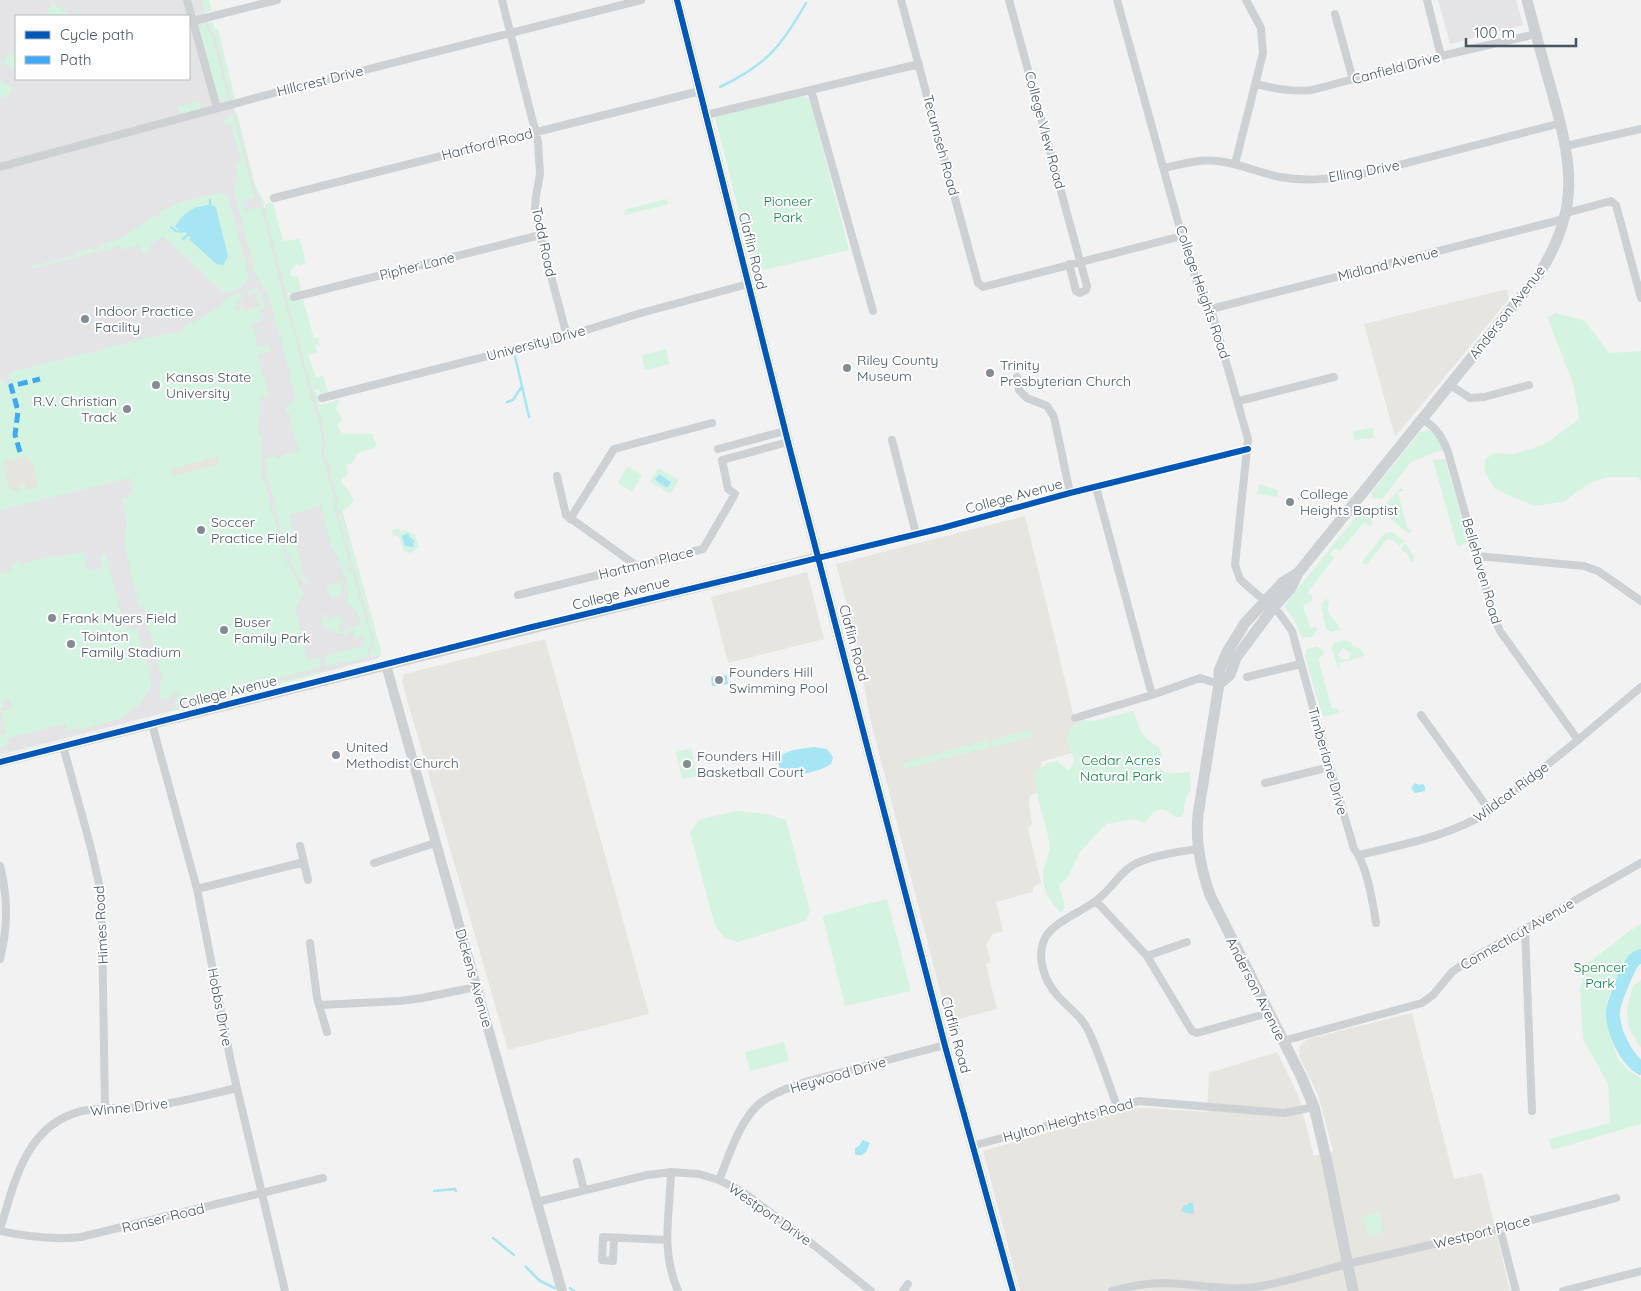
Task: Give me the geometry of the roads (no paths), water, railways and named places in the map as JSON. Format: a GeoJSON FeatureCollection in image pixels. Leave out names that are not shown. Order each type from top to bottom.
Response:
{"type":"FeatureCollection","features":[{"type":"Feature","properties":{"kind":"main road","name":"Anderson Avenue"},"geometry":{"type":"LineString","coordinates":[[1354,1291],[1314,1108],[1301,1076],[1210,895],[1198,849],[1198,815],[1219,684],[1230,676],[1236,658],[1269,604],[1291,588],[1298,573],[1539,274],[1551,253],[1565,216],[1569,185],[1566,146],[1528,0]]}},
{"type":"Feature","properties":{"kind":"street"},"geometry":{"type":"LineString","coordinates":[[187,0],[216,108]]}},
{"type":"Feature","properties":{"kind":"street"},"geometry":{"type":"LineString","coordinates":[[192,21],[277,0]]}},
{"type":"Feature","properties":{"kind":"street","name":"Todd Road"},"geometry":{"type":"LineString","coordinates":[[502,0],[536,132],[540,155],[540,174],[535,209],[540,235],[567,336]]}},
{"type":"Feature","properties":{"kind":"street","name":"Hillcrest Drive"},"geometry":{"type":"LineString","coordinates":[[0,167],[216,108],[641,0]]}},
{"type":"Feature","properties":{"kind":"street","name":"Claflin Road"},"geometry":{"type":"LineString","coordinates":[[677,0],[785,431],[945,1045],[1013,1291]]}},
{"type":"Feature","properties":{"kind":"street","name":"Tecumseh Road"},"geometry":{"type":"LineString","coordinates":[[901,0],[978,283],[983,287],[1069,264]]}},
{"type":"Feature","properties":{"kind":"street","name":"College View Road"},"geometry":{"type":"LineString","coordinates":[[1009,0],[1087,288],[1082,292],[1077,292],[1075,289],[1069,264]]}},
{"type":"Feature","properties":{"kind":"street","name":"College Heights Road"},"geometry":{"type":"LineString","coordinates":[[1117,0],[1182,236],[1197,283],[1211,309],[1239,401],[1248,439],[1235,565],[1240,579],[1269,604]]}},
{"type":"Feature","properties":{"kind":"street"},"geometry":{"type":"LineString","coordinates":[[1235,164],[1263,53],[1261,28],[1246,0]]}},
{"type":"Feature","properties":{"kind":"street"},"geometry":{"type":"LineString","coordinates":[[1428,0],[1442,56]]}},
{"type":"Feature","properties":{"kind":"street"},"geometry":{"type":"LineString","coordinates":[[1335,14],[1353,80]]}},
{"type":"Feature","properties":{"kind":"street","name":"Canfield Drive"},"geometry":{"type":"LineString","coordinates":[[1256,84],[1297,92],[1312,90],[1536,34]]}},
{"type":"Feature","properties":{"kind":"street"},"geometry":{"type":"LineString","coordinates":[[706,114],[919,64]]}},
{"type":"Feature","properties":{"kind":"street"},"geometry":{"type":"LineString","coordinates":[[811,90],[873,311]]}},
{"type":"Feature","properties":{"kind":"street","name":"Hartford Road"},"geometry":{"type":"LineString","coordinates":[[274,198],[700,91]]}},
{"type":"Feature","properties":{"kind":"street","name":"Elling Drive"},"geometry":{"type":"LineString","coordinates":[[1164,168],[1217,160],[1280,177],[1306,180],[1341,178],[1372,172],[1561,123]]}},
{"type":"Feature","properties":{"kind":"street"},"geometry":{"type":"LineString","coordinates":[[1566,146],[1641,129]]}},
{"type":"Feature","properties":{"kind":"street","name":"Midland Avenue"},"geometry":{"type":"LineString","coordinates":[[1211,309],[1565,216],[1611,201],[1616,205],[1641,298]]}},
{"type":"Feature","properties":{"kind":"street","name":"Pipher Lane"},"geometry":{"type":"LineString","coordinates":[[294,297],[540,235]]}},
{"type":"Feature","properties":{"kind":"street"},"geometry":{"type":"LineString","coordinates":[[1069,264],[1182,236]]}},
{"type":"Feature","properties":{"kind":"street","name":"University Drive"},"geometry":{"type":"LineString","coordinates":[[322,398],[567,336],[641,313],[748,284]]}},
{"type":"Feature","properties":{"kind":"street"},"geometry":{"type":"LineString","coordinates":[[1017,377],[1019,390],[1027,398],[1046,406],[1054,417],[1070,493]]}},
{"type":"Feature","properties":{"kind":"street"},"geometry":{"type":"LineString","coordinates":[[1239,401],[1334,377]]}},
{"type":"Feature","properties":{"kind":"street"},"geometry":{"type":"LineString","coordinates":[[1450,385],[1470,398],[1484,397],[1529,384]]}},
{"type":"Feature","properties":{"kind":"street","name":"Bellehaven Road"},"geometry":{"type":"LineString","coordinates":[[1422,419],[1433,426],[1440,434],[1448,452],[1494,617],[1500,631],[1578,740]]}},
{"type":"Feature","properties":{"kind":"street"},"geometry":{"type":"LineString","coordinates":[[570,519],[614,449],[712,423]]}},
{"type":"Feature","properties":{"kind":"street"},"geometry":{"type":"LineString","coordinates":[[718,449],[785,431]]}},
{"type":"Feature","properties":{"kind":"street"},"geometry":{"type":"LineString","coordinates":[[892,440],[916,534]]}},
{"type":"Feature","properties":{"kind":"street","name":"Hartman Place"},"geometry":{"type":"LineString","coordinates":[[518,595],[703,549],[735,494],[728,489],[722,460],[788,442]]}},
{"type":"Feature","properties":{"kind":"street","name":"College Avenue"},"geometry":{"type":"LineString","coordinates":[[0,762],[916,534],[1070,493],[1248,449]]}},
{"type":"Feature","properties":{"kind":"street"},"geometry":{"type":"LineString","coordinates":[[557,476],[564,513],[637,566]]}},
{"type":"Feature","properties":{"kind":"street"},"geometry":{"type":"LineString","coordinates":[[1096,488],[1152,695]]}},
{"type":"Feature","properties":{"kind":"street"},"geometry":{"type":"LineString","coordinates":[[1477,556],[1584,566],[1598,571],[1641,601]]}},
{"type":"Feature","properties":{"kind":"street","name":"Timberlane Drive"},"geometry":{"type":"LineString","coordinates":[[1269,604],[1285,619],[1292,631],[1354,849],[1359,855],[1371,895],[1376,923]]}},
{"type":"Feature","properties":{"kind":"street"},"geometry":{"type":"LineString","coordinates":[[1247,678],[1301,664]]}},
{"type":"Feature","properties":{"kind":"street","name":"Dickens Avenue"},"geometry":{"type":"LineString","coordinates":[[386,665],[562,1291]]}},
{"type":"Feature","properties":{"kind":"street"},"geometry":{"type":"LineString","coordinates":[[1075,718],[1152,695],[1200,678],[1219,684]]}},
{"type":"Feature","properties":{"kind":"street","name":"Wildcat Ridge"},"geometry":{"type":"LineString","coordinates":[[1359,855],[1423,840],[1459,828],[1490,811],[1641,687]]}},
{"type":"Feature","properties":{"kind":"street"},"geometry":{"type":"LineString","coordinates":[[1421,715],[1490,811]]}},
{"type":"Feature","properties":{"kind":"street","name":"Hobbs Drive"},"geometry":{"type":"LineString","coordinates":[[152,724],[198,890],[237,1088],[285,1291]]}},
{"type":"Feature","properties":{"kind":"street","name":"Himes Road"},"geometry":{"type":"LineString","coordinates":[[63,746],[92,848],[99,884],[102,924],[106,1109]]}},
{"type":"Feature","properties":{"kind":"street"},"geometry":{"type":"LineString","coordinates":[[1265,783],[1330,767]]}},
{"type":"Feature","properties":{"kind":"street"},"geometry":{"type":"LineString","coordinates":[[374,864],[435,843]]}},
{"type":"Feature","properties":{"kind":"street"},"geometry":{"type":"LineString","coordinates":[[300,846],[308,880]]}},
{"type":"Feature","properties":{"kind":"street"},"geometry":{"type":"LineString","coordinates":[[1117,1106],[1088,1030],[1078,1015],[1056,994],[1046,978],[1041,960],[1042,948],[1046,936],[1072,915],[1096,901],[1130,867],[1175,851],[1198,849]]}},
{"type":"Feature","properties":{"kind":"street"},"geometry":{"type":"LineString","coordinates":[[198,890],[304,862]]}},
{"type":"Feature","properties":{"kind":"street","name":"Connecticut Avenue"},"geometry":{"type":"LineString","coordinates":[[1283,1041],[1422,1003],[1433,995],[1452,972],[1468,961],[1641,863]]}},
{"type":"Feature","properties":{"kind":"street"},"geometry":{"type":"LineString","coordinates":[[0,866],[6,912],[5,934],[0,959]]}},
{"type":"Feature","properties":{"kind":"street"},"geometry":{"type":"LineString","coordinates":[[1096,901],[1147,956],[1192,1031],[1197,1033],[1269,1013]]}},
{"type":"Feature","properties":{"kind":"street"},"geometry":{"type":"LineString","coordinates":[[1525,929],[1532,1111]]}},
{"type":"Feature","properties":{"kind":"street"},"geometry":{"type":"LineString","coordinates":[[1147,956],[1187,942]]}},
{"type":"Feature","properties":{"kind":"street"},"geometry":{"type":"LineString","coordinates":[[310,943],[320,1005],[327,1032]]}},
{"type":"Feature","properties":{"kind":"street"},"geometry":{"type":"LineString","coordinates":[[320,1005],[400,1001],[476,987]]}},
{"type":"Feature","properties":{"kind":"street","name":"Heywood Drive"},"geometry":{"type":"LineString","coordinates":[[719,1180],[741,1128],[758,1105],[769,1098],[787,1088],[808,1081],[945,1045]]}},
{"type":"Feature","properties":{"kind":"street","name":"Winne Drive"},"geometry":{"type":"LineString","coordinates":[[0,1231],[24,1157],[34,1143],[52,1125],[82,1111],[159,1105],[237,1088]]}},
{"type":"Feature","properties":{"kind":"street","name":"Hylton Heights Road"},"geometry":{"type":"LineString","coordinates":[[972,1146],[1139,1101],[1284,1113],[1314,1108]]}},
{"type":"Feature","properties":{"kind":"street"},"geometry":{"type":"LineString","coordinates":[[577,1162],[584,1190]]}},
{"type":"Feature","properties":{"kind":"street"},"geometry":{"type":"LineString","coordinates":[[671,1172],[667,1240],[668,1263],[678,1291]]}},
{"type":"Feature","properties":{"kind":"street","name":"Westport Drive"},"geometry":{"type":"LineString","coordinates":[[537,1202],[646,1175],[671,1172],[699,1174],[719,1180],[743,1192],[871,1291]]}},
{"type":"Feature","properties":{"kind":"street","name":"Ranser Road"},"geometry":{"type":"LineString","coordinates":[[0,1231],[34,1237],[81,1237],[323,1178]]}},
{"type":"Feature","properties":{"kind":"street","name":"Westport Place"},"geometry":{"type":"LineString","coordinates":[[1347,1264],[1500,1229],[1616,1198]]}},
{"type":"Feature","properties":{"kind":"street"},"geometry":{"type":"LineString","coordinates":[[1500,1229],[1516,1291]]}},
{"type":"Feature","properties":{"kind":"street"},"geometry":{"type":"LineString","coordinates":[[614,1238],[667,1240]]}},
{"type":"Feature","properties":{"kind":"street"},"geometry":{"type":"LineString","coordinates":[[1112,1291],[1134,1285],[1165,1283],[1246,1289],[1270,1285],[1347,1264]]}},
{"type":"Feature","properties":{"kind":"street"},"geometry":{"type":"LineString","coordinates":[[1563,1291],[1641,1271]]}},
{"type":"Feature","properties":{"kind":"street"},"geometry":{"type":"LineString","coordinates":[[903,1291],[908,1284]]}},
{"type":"Feature","properties":{"kind":"water"},"geometry":{"type":"Polygon","coordinates":[[[207,205],[216,208],[228,256],[223,265],[214,262],[189,239],[191,237],[185,232],[178,232],[179,229],[175,227],[188,212],[197,207],[207,205]]]}},
{"type":"Feature","properties":{"kind":"water"},"geometry":{"type":"Polygon","coordinates":[[[659,474],[671,482],[667,488],[655,480],[659,474]]]}},
{"type":"Feature","properties":{"kind":"water"},"geometry":{"type":"Polygon","coordinates":[[[408,533],[410,538],[414,540],[413,547],[405,546],[402,536],[408,533]]]}},
{"type":"Feature","properties":{"kind":"water","name":"Founders Hill Swimming Pool"},"geometry":{"type":"Polygon","coordinates":[[[718,675],[719,677],[727,675],[728,684],[712,686],[711,677],[718,675]]]}},
{"type":"Feature","properties":{"kind":"water"},"geometry":{"type":"Polygon","coordinates":[[[814,747],[827,749],[833,757],[831,764],[808,773],[785,774],[782,776],[777,759],[789,751],[814,747]]]}},
{"type":"Feature","properties":{"kind":"water"},"geometry":{"type":"Polygon","coordinates":[[[1415,783],[1423,784],[1425,791],[1415,793],[1411,788],[1415,783]]]}},
{"type":"Feature","properties":{"kind":"water"},"geometry":{"type":"Polygon","coordinates":[[[863,1140],[870,1143],[866,1152],[862,1155],[855,1155],[855,1148],[863,1140]]]}},
{"type":"Feature","properties":{"kind":"water"},"geometry":{"type":"Polygon","coordinates":[[[1188,1203],[1193,1203],[1194,1214],[1185,1213],[1181,1210],[1188,1203]]]}},
{"type":"Feature","properties":{"kind":"waterway"},"geometry":{"type":"LineString","coordinates":[[720,87],[749,71],[771,53],[788,32],[806,3]]}},
{"type":"Feature","properties":{"kind":"waterway"},"geometry":{"type":"LineString","coordinates":[[210,200],[210,208]]}},
{"type":"Feature","properties":{"kind":"waterway"},"geometry":{"type":"LineString","coordinates":[[171,227],[176,231],[180,231]]}},
{"type":"Feature","properties":{"kind":"waterway"},"geometry":{"type":"LineString","coordinates":[[183,239],[190,233]]}},
{"type":"Feature","properties":{"kind":"waterway"},"geometry":{"type":"LineString","coordinates":[[515,356],[529,417]]}},
{"type":"Feature","properties":{"kind":"waterway"},"geometry":{"type":"LineString","coordinates":[[507,402],[513,400],[522,386]]}},
{"type":"Feature","properties":{"kind":"waterway"},"geometry":{"type":"LineString","coordinates":[[1641,956],[1634,960],[1628,970],[1613,1009],[1615,1028],[1621,1044],[1630,1058],[1641,1068]]}},
{"type":"Feature","properties":{"kind":"waterway"},"geometry":{"type":"LineString","coordinates":[[434,1191],[455,1189],[456,1191]]}},
{"type":"Feature","properties":{"kind":"waterway"},"geometry":{"type":"LineString","coordinates":[[493,1238],[514,1255]]}},
{"type":"Feature","properties":{"kind":"waterway"},"geometry":{"type":"LineString","coordinates":[[526,1267],[540,1281],[555,1288]]}},
{"type":"Feature","properties":{"kind":"waterway"},"geometry":{"type":"LineString","coordinates":[[570,1288],[574,1291]]}},
{"type":"Feature","properties":{"kind":"place","name":"Indoor Practice Facility"},"geometry":{"type":"Point","coordinates":[85,319]}},
{"type":"Feature","properties":{"kind":"place","name":"Riley County Museum"},"geometry":{"type":"Point","coordinates":[847,368]}},
{"type":"Feature","properties":{"kind":"place","name":"Trinity Presbyterian Church"},"geometry":{"type":"Point","coordinates":[990,373]}},
{"type":"Feature","properties":{"kind":"place","name":"Kansas State University"},"geometry":{"type":"Point","coordinates":[156,385]}},
{"type":"Feature","properties":{"kind":"place","name":"R.V. Christian Track"},"geometry":{"type":"Point","coordinates":[127,409]}},
{"type":"Feature","properties":{"kind":"place","name":"College Heights Baptist"},"geometry":{"type":"Point","coordinates":[1290,502]}},
{"type":"Feature","properties":{"kind":"place","name":"Soccer Practice Field"},"geometry":{"type":"Point","coordinates":[201,530]}},
{"type":"Feature","properties":{"kind":"place","name":"Frank Myers Field"},"geometry":{"type":"Point","coordinates":[52,618]}},
{"type":"Feature","properties":{"kind":"place","name":"Buser Family Park"},"geometry":{"type":"Point","coordinates":[224,630]}},
{"type":"Feature","properties":{"kind":"place","name":"Tointon Family Stadium"},"geometry":{"type":"Point","coordinates":[71,644]}},
{"type":"Feature","properties":{"kind":"place","name":"Founders Hill Swimming Pool"},"geometry":{"type":"Point","coordinates":[719,680]}},
{"type":"Feature","properties":{"kind":"place","name":"United Methodist Church"},"geometry":{"type":"Point","coordinates":[336,755]}},
{"type":"Feature","properties":{"kind":"place","name":"Founders Hill Basketball Court"},"geometry":{"type":"Point","coordinates":[687,764]}},
{"type":"Feature","properties":{"kind":"park label","name":"Pioneer Park"},"geometry":{"type":"Point","coordinates":[788,210]}},
{"type":"Feature","properties":{"kind":"park label","name":"Cedar Acres Natural Park"},"geometry":{"type":"Point","coordinates":[1121,768]}},
{"type":"Feature","properties":{"kind":"park label","name":"Spencer Park"},"geometry":{"type":"Point","coordinates":[1600,976]}}]}
